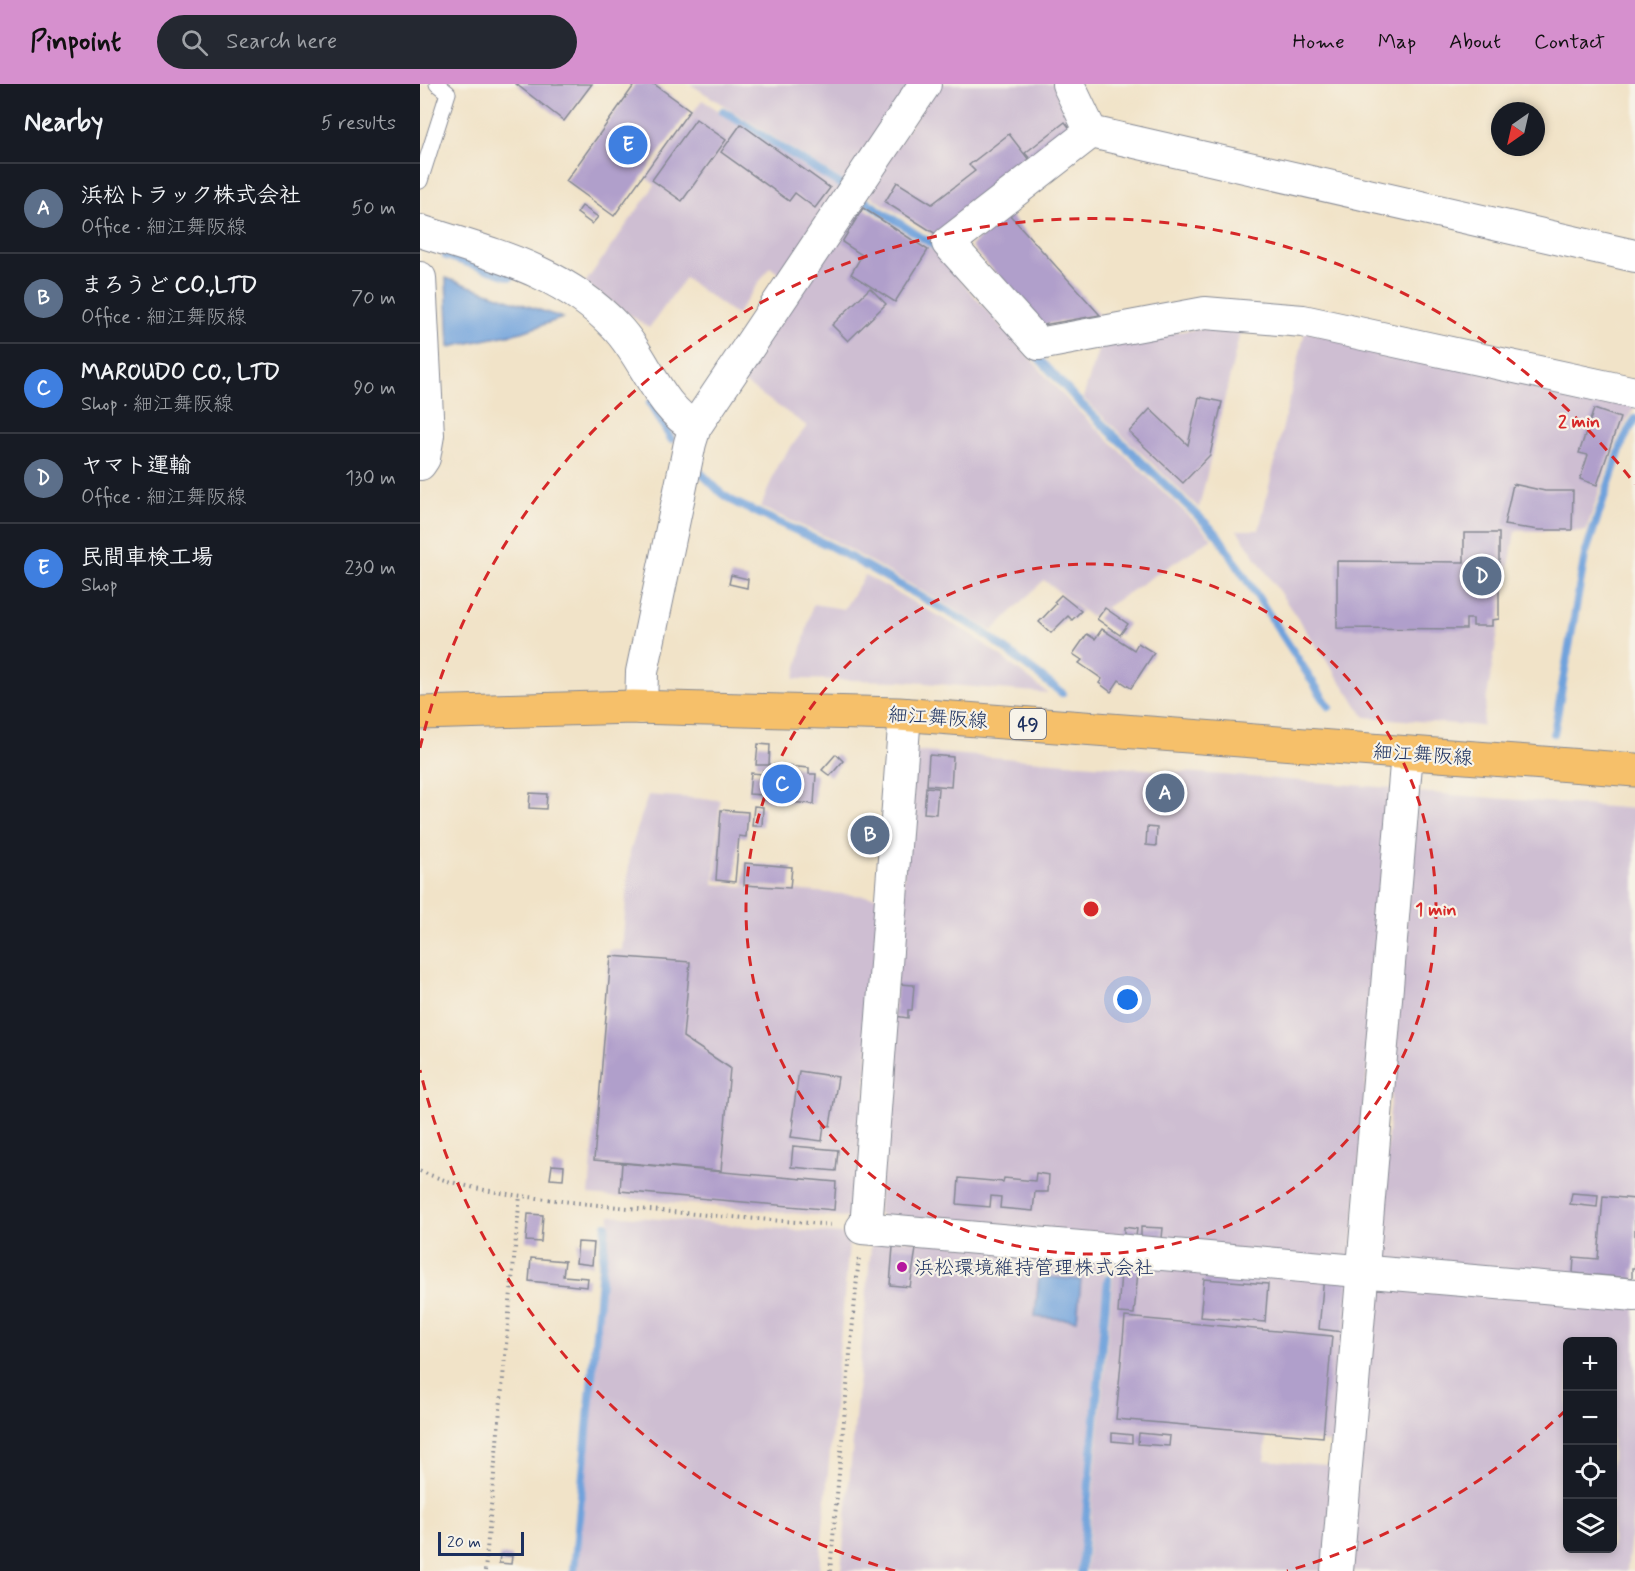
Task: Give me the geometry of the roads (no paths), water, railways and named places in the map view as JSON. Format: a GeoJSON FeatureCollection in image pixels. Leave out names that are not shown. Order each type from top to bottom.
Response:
{"type":"FeatureCollection","features":[{"type":"Feature","properties":{"kind":"main road","name":"細江舞阪線"},"geometry":{"type":"LineString","coordinates":[[420,713],[641,708],[905,714],[1635,770]]}},
{"type":"Feature","properties":{"kind":"street"},"geometry":{"type":"LineString","coordinates":[[641,708],[642,672],[695,427],[925,84]]}},
{"type":"Feature","properties":{"kind":"street"},"geometry":{"type":"LineString","coordinates":[[1068,84],[1091,132]]}},
{"type":"Feature","properties":{"kind":"street"},"geometry":{"type":"LineString","coordinates":[[1091,132],[1635,256]]}},
{"type":"Feature","properties":{"kind":"street"},"geometry":{"type":"LineString","coordinates":[[1091,132],[948,243],[1039,344],[1204,313],[1303,321],[1635,393]]}},
{"type":"Feature","properties":{"kind":"street"},"geometry":{"type":"LineString","coordinates":[[420,231],[536,270],[579,294],[617,327],[633,346],[675,414],[695,427]]}},
{"type":"Feature","properties":{"kind":"street"},"geometry":{"type":"LineString","coordinates":[[420,278],[428,435],[424,458],[420,464]]}},
{"type":"Feature","properties":{"kind":"street"},"geometry":{"type":"LineString","coordinates":[[905,714],[864,1228],[1635,1295]]}},
{"type":"Feature","properties":{"kind":"street"},"geometry":{"type":"LineString","coordinates":[[1337,1571],[1407,753]]}},
{"type":"Feature","properties":{"kind":"lane"},"geometry":{"type":"LineString","coordinates":[[420,181],[448,93],[437,84]]}},
{"type":"Feature","properties":{"kind":"water"},"geometry":{"type":"Polygon","coordinates":[[[446,278],[563,318],[522,332],[449,347],[446,278]]]}},
{"type":"Feature","properties":{"kind":"water"},"geometry":{"type":"Polygon","coordinates":[[[1039,1276],[1081,1280],[1077,1320],[1035,1317],[1039,1276]]]}},
{"type":"Feature","properties":{"kind":"waterway"},"geometry":{"type":"LineString","coordinates":[[723,111],[843,186]]}},
{"type":"Feature","properties":{"kind":"waterway"},"geometry":{"type":"LineString","coordinates":[[861,198],[941,250]]}},
{"type":"Feature","properties":{"kind":"waterway"},"geometry":{"type":"LineString","coordinates":[[446,256],[511,277]]}},
{"type":"Feature","properties":{"kind":"waterway"},"geometry":{"type":"LineString","coordinates":[[1032,351],[1077,400],[1217,534],[1329,707]]}},
{"type":"Feature","properties":{"kind":"waterway"},"geometry":{"type":"LineString","coordinates":[[650,403],[671,439]]}},
{"type":"Feature","properties":{"kind":"waterway"},"geometry":{"type":"LineString","coordinates":[[1554,733],[1585,555],[1623,441],[1635,419]]}},
{"type":"Feature","properties":{"kind":"waterway"},"geometry":{"type":"LineString","coordinates":[[699,471],[722,494],[736,503],[830,546],[979,629],[1062,693]]}},
{"type":"Feature","properties":{"kind":"waterway"},"geometry":{"type":"LineString","coordinates":[[574,1571],[606,1225]]}},
{"type":"Feature","properties":{"kind":"waterway"},"geometry":{"type":"LineString","coordinates":[[1081,1571],[1108,1279]]}},
{"type":"Feature","properties":{"kind":"place","name":"民間車検工場"},"geometry":{"type":"Point","coordinates":[628,145]}},
{"type":"Feature","properties":{"kind":"place","name":"ヤマト運輸"},"geometry":{"type":"Point","coordinates":[1482,576]}},
{"type":"Feature","properties":{"kind":"place","name":"MAROUDO CO., LTD"},"geometry":{"type":"Point","coordinates":[782,784]}},
{"type":"Feature","properties":{"kind":"place","name":"浜松トラック株式会社"},"geometry":{"type":"Point","coordinates":[1165,793]}},
{"type":"Feature","properties":{"kind":"place","name":"まろうど CO.,LTD"},"geometry":{"type":"Point","coordinates":[870,835]}},
{"type":"Feature","properties":{"kind":"place","name":"浜松環境維持管理株式会社"},"geometry":{"type":"Point","coordinates":[902,1267]}}]}
